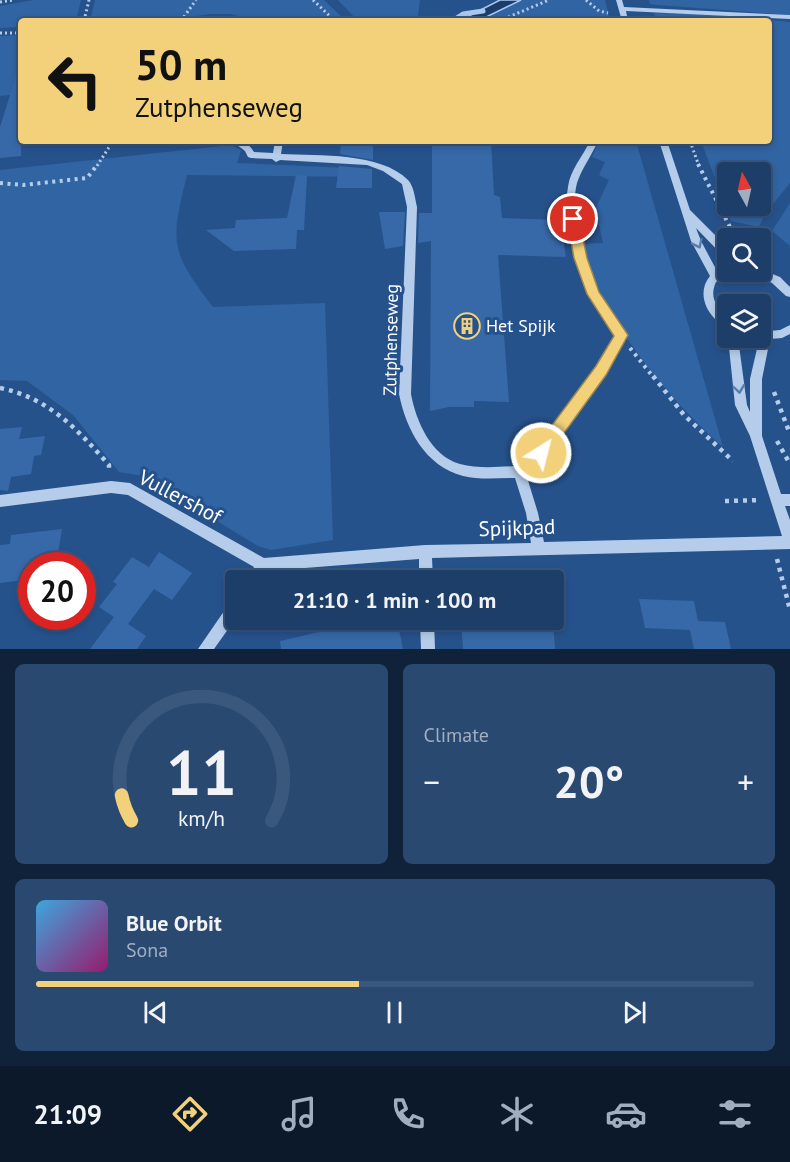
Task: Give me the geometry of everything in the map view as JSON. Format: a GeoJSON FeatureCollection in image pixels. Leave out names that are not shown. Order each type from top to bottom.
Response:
{"type":"FeatureCollection","features":[{"type":"Feature","properties":{"kind":"street"},"geometry":{"type":"LineString","coordinates":[[619,0],[624,18]]}},
{"type":"Feature","properties":{"kind":"street"},"geometry":{"type":"LineString","coordinates":[[622,9],[790,17]]}},
{"type":"Feature","properties":{"kind":"street"},"geometry":{"type":"LineString","coordinates":[[276,159],[278,144]]}},
{"type":"Feature","properties":{"kind":"street"},"geometry":{"type":"LineString","coordinates":[[538,548],[532,513],[519,472],[541,453],[601,370],[621,335],[593,294],[580,258],[573,219],[571,197],[573,181],[592,144]]}},
{"type":"Feature","properties":{"kind":"street"},"geometry":{"type":"LineString","coordinates":[[664,144],[696,241],[715,276],[708,286],[708,300],[717,315]]}},
{"type":"Feature","properties":{"kind":"street","name":"Zutphenseweg"},"geometry":{"type":"LineString","coordinates":[[249,145],[251,155],[276,159],[368,162],[386,168],[406,183],[412,207],[405,394],[410,414],[422,438],[436,455],[452,466],[471,471],[519,472]]}},
{"type":"Feature","properties":{"kind":"street"},"geometry":{"type":"LineString","coordinates":[[686,210],[717,243]]}},
{"type":"Feature","properties":{"kind":"street"},"geometry":{"type":"LineString","coordinates":[[771,278],[790,293]]}},
{"type":"Feature","properties":{"kind":"street"},"geometry":{"type":"LineString","coordinates":[[771,335],[782,334],[790,329]]}},
{"type":"Feature","properties":{"kind":"street"},"geometry":{"type":"LineString","coordinates":[[734,348],[741,405],[784,500],[790,541]]}},
{"type":"Feature","properties":{"kind":"street"},"geometry":{"type":"LineString","coordinates":[[756,436],[756,380],[761,348]]}},
{"type":"Feature","properties":{"kind":"street","name":"Vullershof"},"geometry":{"type":"LineString","coordinates":[[0,501],[111,487],[130,489],[263,565]]}},
{"type":"Feature","properties":{"kind":"street","name":"Spijkpad"},"geometry":{"type":"LineString","coordinates":[[263,565],[425,552],[790,541]]}},
{"type":"Feature","properties":{"kind":"street"},"geometry":{"type":"LineString","coordinates":[[425,552],[426,570]]}},
{"type":"Feature","properties":{"kind":"street"},"geometry":{"type":"LineString","coordinates":[[260,570],[263,565]]}},
{"type":"Feature","properties":{"kind":"street"},"geometry":{"type":"LineString","coordinates":[[205,649],[225,621]]}},
{"type":"Feature","properties":{"kind":"street"},"geometry":{"type":"LineString","coordinates":[[427,630],[428,649]]}},
{"type":"Feature","properties":{"kind":"path"},"geometry":{"type":"LineString","coordinates":[[0,2],[13,0]]}},
{"type":"Feature","properties":{"kind":"path"},"geometry":{"type":"LineString","coordinates":[[85,18],[89,0]]}},
{"type":"Feature","properties":{"kind":"path"},"geometry":{"type":"LineString","coordinates":[[183,18],[196,0]]}},
{"type":"Feature","properties":{"kind":"path"},"geometry":{"type":"LineString","coordinates":[[314,0],[332,18]]}},
{"type":"Feature","properties":{"kind":"path"},"geometry":{"type":"LineString","coordinates":[[506,18],[549,0]]}},
{"type":"Feature","properties":{"kind":"path"},"geometry":{"type":"LineString","coordinates":[[586,0],[602,13],[610,14]]}},
{"type":"Feature","properties":{"kind":"path"},"geometry":{"type":"LineString","coordinates":[[0,33],[18,33]]}},
{"type":"Feature","properties":{"kind":"path"},"geometry":{"type":"LineString","coordinates":[[0,183],[23,185],[87,178],[94,172],[105,149],[110,144]]}},
{"type":"Feature","properties":{"kind":"path"},"geometry":{"type":"LineString","coordinates":[[691,144],[698,164],[730,228]]}},
{"type":"Feature","properties":{"kind":"path"},"geometry":{"type":"LineString","coordinates":[[621,335],[639,361],[684,415],[733,461]]}},
{"type":"Feature","properties":{"kind":"path"},"geometry":{"type":"LineString","coordinates":[[772,387],[790,434]]}},
{"type":"Feature","properties":{"kind":"path"},"geometry":{"type":"LineString","coordinates":[[0,388],[39,397],[80,432],[109,465],[111,487]]}},
{"type":"Feature","properties":{"kind":"path"},"geometry":{"type":"LineString","coordinates":[[725,501],[784,500]]}},
{"type":"Feature","properties":{"kind":"path"},"geometry":{"type":"LineString","coordinates":[[772,541],[790,610]]}},
{"type":"Feature","properties":{"kind":"shaded area"},"geometry":{"type":"Polygon","coordinates":[[[34,0],[81,0],[77,18],[18,18],[18,27],[0,28],[0,6],[34,0]]]}},
{"type":"Feature","properties":{"kind":"shaded area"},"geometry":{"type":"Polygon","coordinates":[[[95,0],[324,0],[343,18],[244,18],[231,14],[210,14],[184,18],[91,18],[95,0]]]}},
{"type":"Feature","properties":{"kind":"shaded area"},"geometry":{"type":"Polygon","coordinates":[[[338,0],[420,0],[417,18],[355,18],[338,0]]]}},
{"type":"Feature","properties":{"kind":"shaded area"},"geometry":{"type":"Polygon","coordinates":[[[500,0],[521,0],[484,18],[465,18],[500,0]]]}},
{"type":"Feature","properties":{"kind":"shaded area"},"geometry":{"type":"Polygon","coordinates":[[[521,0],[605,0],[609,18],[484,18],[521,0]]]}},
{"type":"Feature","properties":{"kind":"shaded area"},"geometry":{"type":"Polygon","coordinates":[[[649,0],[790,0],[790,15],[657,5],[650,4],[649,0]]]}},
{"type":"Feature","properties":{"kind":"shaded area"},"geometry":{"type":"Polygon","coordinates":[[[654,13],[709,14],[750,18],[656,18],[654,13]]]}},
{"type":"Feature","properties":{"kind":"shaded area"},"geometry":{"type":"Polygon","coordinates":[[[772,20],[790,22],[790,183],[771,207],[771,162],[717,162],[717,184],[702,144],[772,144],[772,20]]]}},
{"type":"Feature","properties":{"kind":"shaded area"},"geometry":{"type":"Polygon","coordinates":[[[18,35],[18,94],[0,96],[0,36],[18,35]]]}},
{"type":"Feature","properties":{"kind":"shaded area"},"geometry":{"type":"Polygon","coordinates":[[[598,144],[637,144],[723,447],[702,428],[659,381],[638,354],[604,299],[584,244],[603,243],[597,215],[593,214],[609,180],[599,175],[605,162],[592,157],[598,144]]]}},
{"type":"Feature","properties":{"kind":"shaded area"},"geometry":{"type":"Polygon","coordinates":[[[231,145],[241,150],[237,163],[370,169],[371,177],[187,175],[176,232],[181,259],[213,307],[325,303],[333,540],[271,550],[258,546],[143,476],[119,472],[73,415],[27,381],[0,380],[0,170],[231,145]]]}},
{"type":"Feature","properties":{"kind":"shaded area"},"geometry":{"type":"Polygon","coordinates":[[[790,203],[790,246],[772,231],[790,203]]]}},
{"type":"Feature","properties":{"kind":"shaded area"},"geometry":{"type":"Polygon","coordinates":[[[729,216],[764,216],[759,227],[731,221],[729,216]]]}},
{"type":"Feature","properties":{"kind":"building"},"geometry":{"type":"Polygon","coordinates":[[[18,73],[18,144],[21,144],[21,156],[0,158],[0,127],[18,73]]]}},
{"type":"Feature","properties":{"kind":"building"},"geometry":{"type":"Polygon","coordinates":[[[341,144],[373,144],[373,160],[340,154],[341,144]]]}},
{"type":"Feature","properties":{"kind":"building","name":"Het Spijk"},"geometry":{"type":"Polygon","coordinates":[[[432,144],[491,144],[494,195],[500,197],[502,218],[560,220],[566,257],[498,255],[509,402],[474,401],[474,407],[449,407],[430,411],[431,241],[418,243],[419,213],[432,213],[432,144]]]}},
{"type":"Feature","properties":{"kind":"building"},"geometry":{"type":"Polygon","coordinates":[[[339,166],[372,169],[372,188],[336,188],[339,166]]]}},
{"type":"Feature","properties":{"kind":"building"},"geometry":{"type":"Polygon","coordinates":[[[296,175],[307,176],[304,230],[297,230],[296,249],[234,251],[206,230],[235,228],[236,220],[287,218],[296,175]]]}},
{"type":"Feature","properties":{"kind":"building"},"geometry":{"type":"Polygon","coordinates":[[[379,212],[405,212],[403,246],[385,249],[379,212]]]}},
{"type":"Feature","properties":{"kind":"building"},"geometry":{"type":"Polygon","coordinates":[[[22,427],[19,439],[45,436],[41,455],[34,456],[31,474],[11,477],[8,491],[0,490],[0,429],[22,427]]]}},
{"type":"Feature","properties":{"kind":"building"},"geometry":{"type":"Polygon","coordinates":[[[62,529],[58,552],[18,552],[18,581],[0,583],[0,545],[10,544],[11,535],[62,529]]]}},
{"type":"Feature","properties":{"kind":"building"},"geometry":{"type":"Polygon","coordinates":[[[159,552],[192,573],[172,600],[154,589],[128,624],[146,636],[137,649],[90,649],[114,617],[99,607],[117,584],[113,582],[132,557],[149,567],[159,552]]]}},
{"type":"Feature","properties":{"kind":"building"},"geometry":{"type":"Polygon","coordinates":[[[639,599],[694,601],[698,621],[725,622],[731,649],[694,649],[690,630],[645,628],[639,599]]]}},
{"type":"Feature","properties":{"kind":"building"},"geometry":{"type":"Polygon","coordinates":[[[328,630],[399,630],[403,649],[281,649],[280,641],[328,630]]]}},
{"type":"Feature","properties":{"kind":"building"},"geometry":{"type":"Polygon","coordinates":[[[462,630],[554,630],[555,649],[463,649],[462,630]]]}},
{"type":"Feature","properties":{"kind":"waterway"},"geometry":{"type":"LineString","coordinates":[[457,18],[463,14],[483,11]]}},
{"type":"Feature","properties":{"kind":"place","name":"Het Spijk"},"geometry":{"type":"Point","coordinates":[467,326]}},
{"type":"Feature","properties":{"kind":"route"},"geometry":{"type":"LineString","coordinates":[[541,453],[601,370],[621,335],[593,294],[580,258],[573,219]]}}]}
